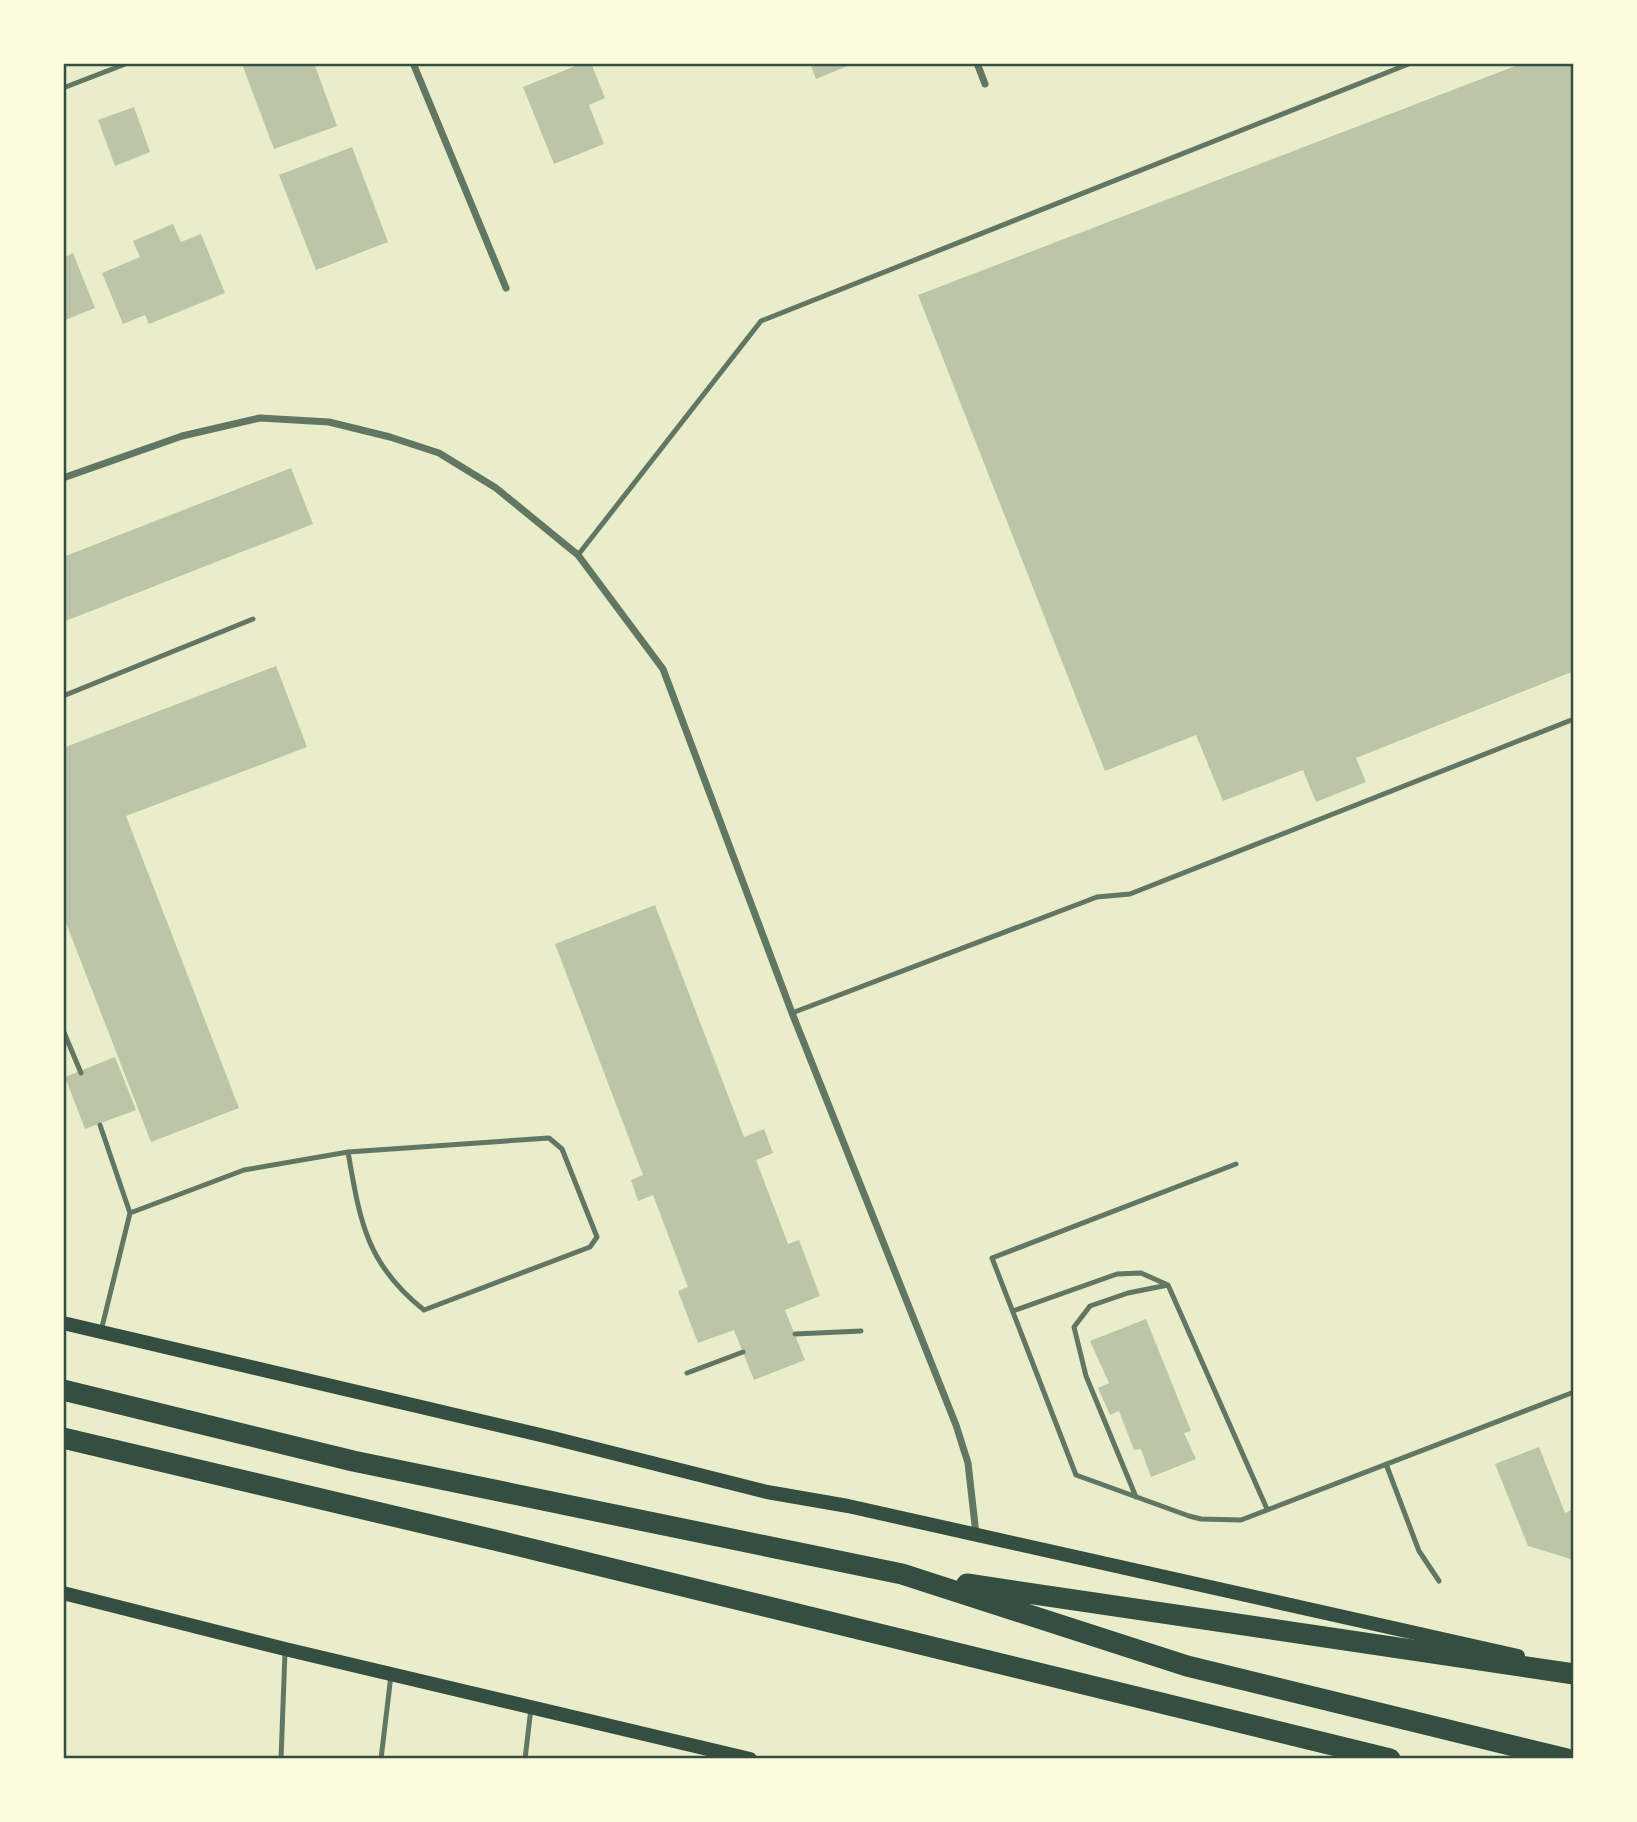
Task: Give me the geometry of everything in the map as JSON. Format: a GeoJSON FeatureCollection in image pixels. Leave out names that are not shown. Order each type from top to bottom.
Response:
{"type":"FeatureCollection","features":[{"type":"Feature","properties":{"kind":"highway"},"geometry":{"type":"LineString","coordinates":[[63,1390],[353,1461],[902,1574],[1574,1674]]}},
{"type":"Feature","properties":{"kind":"highway"},"geometry":{"type":"LineString","coordinates":[[63,1438],[556,1554],[1390,1759]]}},
{"type":"Feature","properties":{"kind":"highway"},"geometry":{"type":"LineString","coordinates":[[902,1574],[1187,1666],[1567,1759]]}},
{"type":"Feature","properties":{"kind":"main road"},"geometry":{"type":"LineString","coordinates":[[63,1322],[549,1437],[767,1492],[848,1506],[1574,1669]]}},
{"type":"Feature","properties":{"kind":"main road"},"geometry":{"type":"LineString","coordinates":[[63,1592],[285,1649],[531,1705],[750,1759]]}},
{"type":"Feature","properties":{"kind":"street"},"geometry":{"type":"LineString","coordinates":[[413,63],[506,288]]}},
{"type":"Feature","properties":{"kind":"street"},"geometry":{"type":"LineString","coordinates":[[977,63],[985,84]]}},
{"type":"Feature","properties":{"kind":"street"},"geometry":{"type":"LineString","coordinates":[[63,478],[183,436],[260,418],[329,422],[390,437],[439,453],[496,488],[578,555],[663,669],[792,1013],[956,1425],[968,1463],[976,1536]]}},
{"type":"Feature","properties":{"kind":"lane"},"geometry":{"type":"LineString","coordinates":[[63,88],[128,63]]}},
{"type":"Feature","properties":{"kind":"lane"},"geometry":{"type":"LineString","coordinates":[[578,555],[761,321],[1411,63]]}},
{"type":"Feature","properties":{"kind":"lane"},"geometry":{"type":"LineString","coordinates":[[63,696],[253,619]]}},
{"type":"Feature","properties":{"kind":"lane"},"geometry":{"type":"LineString","coordinates":[[792,1013],[1097,897],[1130,894],[1574,719]]}},
{"type":"Feature","properties":{"kind":"lane"},"geometry":{"type":"LineString","coordinates":[[63,1030],[81,1073]]}},
{"type":"Feature","properties":{"kind":"lane"},"geometry":{"type":"LineString","coordinates":[[100,1125],[130,1213],[101,1331]]}},
{"type":"Feature","properties":{"kind":"lane"},"geometry":{"type":"LineString","coordinates":[[130,1213],[244,1170],[348,1152],[550,1138],[562,1149],[597,1237],[590,1247],[424,1310],[402,1293],[376,1260],[359,1214],[348,1152]]}},
{"type":"Feature","properties":{"kind":"lane"},"geometry":{"type":"LineString","coordinates":[[1236,1164],[992,1258],[1076,1475],[1201,1518],[1241,1520],[1574,1392]]}},
{"type":"Feature","properties":{"kind":"lane"},"geometry":{"type":"LineString","coordinates":[[1013,1311],[1117,1274],[1141,1273],[1168,1285],[1267,1509]]}},
{"type":"Feature","properties":{"kind":"lane"},"geometry":{"type":"LineString","coordinates":[[1136,1497],[1086,1376],[1074,1327],[1090,1306],[1128,1293],[1168,1285]]}},
{"type":"Feature","properties":{"kind":"lane"},"geometry":{"type":"LineString","coordinates":[[795,1334],[861,1331]]}},
{"type":"Feature","properties":{"kind":"lane"},"geometry":{"type":"LineString","coordinates":[[687,1373],[743,1352]]}},
{"type":"Feature","properties":{"kind":"lane"},"geometry":{"type":"LineString","coordinates":[[1386,1464],[1419,1551],[1439,1581]]}},
{"type":"Feature","properties":{"kind":"lane"},"geometry":{"type":"LineString","coordinates":[[281,1759],[285,1649]]}},
{"type":"Feature","properties":{"kind":"lane"},"geometry":{"type":"LineString","coordinates":[[381,1759],[391,1672]]}},
{"type":"Feature","properties":{"kind":"lane"},"geometry":{"type":"LineString","coordinates":[[525,1759],[531,1705]]}},
{"type":"Feature","properties":{"kind":"building"},"geometry":{"type":"Polygon","coordinates":[[[314,63],[337,126],[274,149],[242,64],[314,63]]]}},
{"type":"Feature","properties":{"kind":"building"},"geometry":{"type":"Polygon","coordinates":[[[583,63],[591,63],[605,98],[589,105],[604,144],[554,164],[523,87],[583,63]]]}},
{"type":"Feature","properties":{"kind":"building"},"geometry":{"type":"Polygon","coordinates":[[[810,63],[855,63],[816,79],[810,63]]]}},
{"type":"Feature","properties":{"kind":"building"},"geometry":{"type":"Polygon","coordinates":[[[1523,63],[1574,63],[1574,671],[1356,758],[1366,782],[1316,802],[1303,770],[1223,801],[1196,735],[1105,771],[918,295],[1523,63]]]}},
{"type":"Feature","properties":{"kind":"building"},"geometry":{"type":"Polygon","coordinates":[[[134,107],[150,152],[115,166],[98,120],[134,107]]]}},
{"type":"Feature","properties":{"kind":"building"},"geometry":{"type":"Polygon","coordinates":[[[352,147],[388,242],[316,270],[279,175],[352,147]]]}},
{"type":"Feature","properties":{"kind":"building"},"geometry":{"type":"Polygon","coordinates":[[[173,224],[181,242],[201,234],[225,293],[149,324],[145,315],[123,324],[102,273],[140,257],[133,241],[173,224]]]}},
{"type":"Feature","properties":{"kind":"building"},"geometry":{"type":"Polygon","coordinates":[[[73,253],[95,308],[63,321],[63,258],[73,253]]]}},
{"type":"Feature","properties":{"kind":"building"},"geometry":{"type":"Polygon","coordinates":[[[291,468],[313,524],[63,622],[63,557],[291,468]]]}},
{"type":"Feature","properties":{"kind":"building"},"geometry":{"type":"Polygon","coordinates":[[[276,666],[307,747],[126,816],[239,1108],[151,1142],[63,915],[63,748],[276,666]]]}},
{"type":"Feature","properties":{"kind":"building"},"geometry":{"type":"Polygon","coordinates":[[[655,905],[744,1137],[764,1129],[773,1153],[756,1160],[788,1244],[799,1240],[820,1296],[785,1310],[805,1360],[754,1380],[734,1330],[698,1343],[678,1291],[688,1287],[653,1195],[638,1201],[631,1180],[643,1175],[555,944],[655,905]]]}},
{"type":"Feature","properties":{"kind":"building"},"geometry":{"type":"Polygon","coordinates":[[[115,1057],[136,1110],[85,1129],[65,1077],[115,1057]]]}},
{"type":"Feature","properties":{"kind":"building"},"geometry":{"type":"Polygon","coordinates":[[[1146,1319],[1191,1431],[1184,1433],[1196,1459],[1151,1477],[1141,1449],[1134,1450],[1119,1411],[1110,1415],[1098,1388],[1109,1383],[1090,1341],[1146,1319]]]}},
{"type":"Feature","properties":{"kind":"building"},"geometry":{"type":"Polygon","coordinates":[[[1539,1447],[1565,1513],[1574,1509],[1574,1560],[1528,1546],[1495,1464],[1539,1447]]]}}]}
